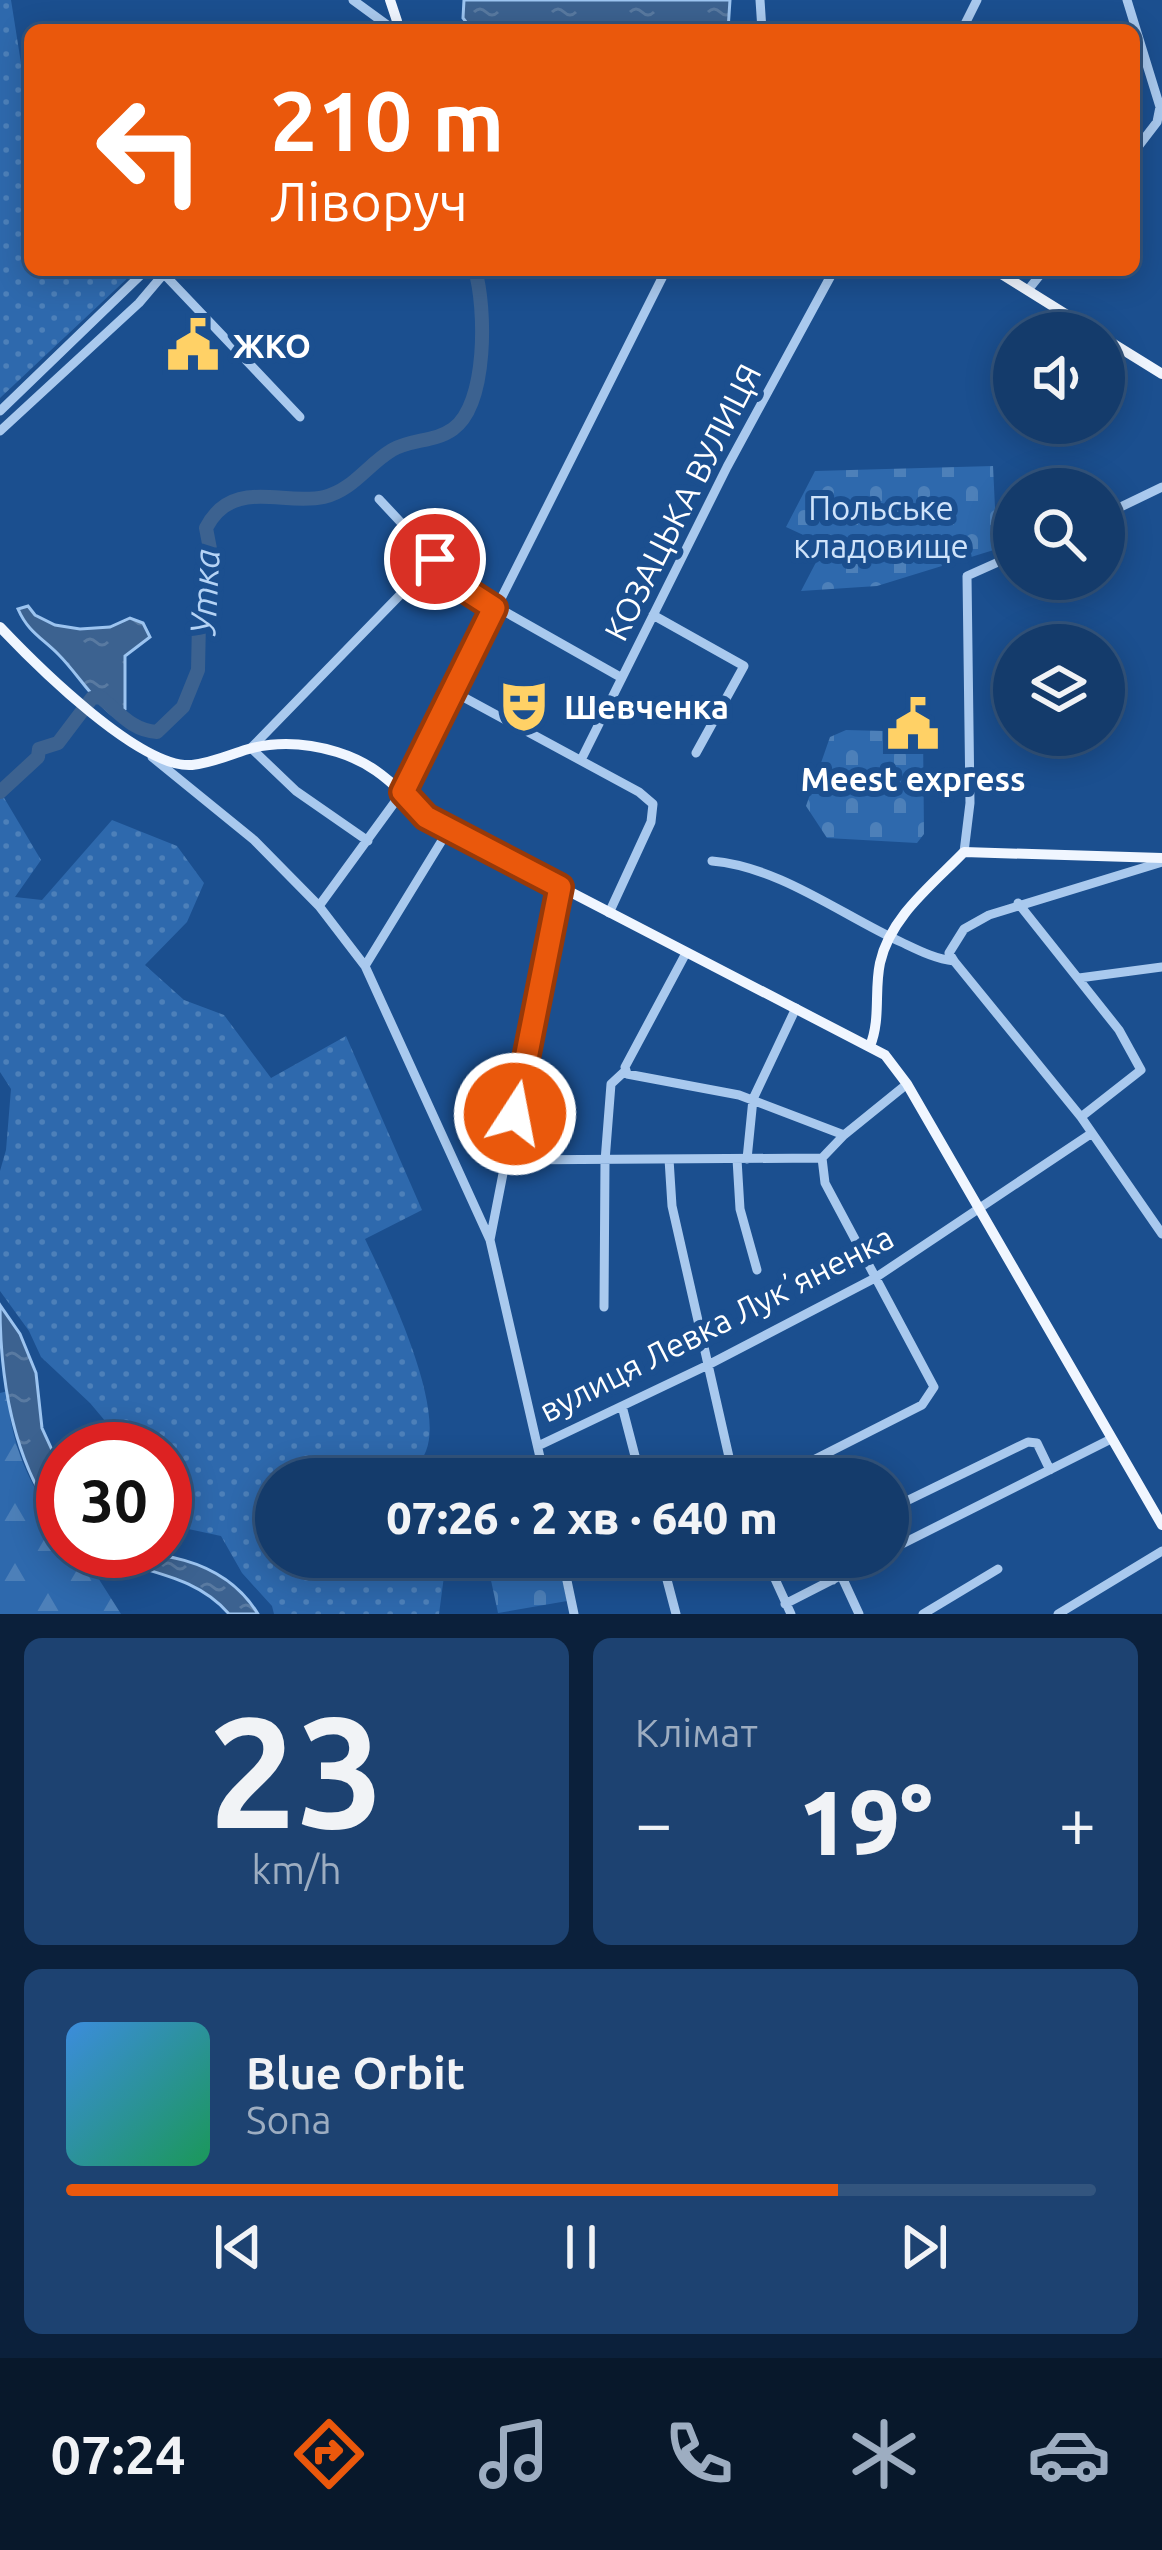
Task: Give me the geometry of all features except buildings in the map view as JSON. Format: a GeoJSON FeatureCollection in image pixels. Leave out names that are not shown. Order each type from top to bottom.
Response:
{"type":"FeatureCollection","features":[{"type":"Feature","properties":{"kind":"main road"},"geometry":{"type":"LineString","coordinates":[[1005,276],[1063,312]]}},
{"type":"Feature","properties":{"kind":"main road"},"geometry":{"type":"LineString","coordinates":[[1125,351],[1162,374]]}},
{"type":"Feature","properties":{"kind":"main road"},"geometry":{"type":"LineString","coordinates":[[0,627],[67,691],[148,754],[171,764],[192,765],[289,743],[337,752],[379,770],[420,813],[449,830],[885,1055],[907,1084],[1162,1525]]}},
{"type":"Feature","properties":{"kind":"main road"},"geometry":{"type":"LineString","coordinates":[[870,1046],[880,962],[889,937],[905,913],[964,852],[1162,860]]}},
{"type":"Feature","properties":{"kind":"main road"},"geometry":{"type":"LineString","coordinates":[[858,1040],[877,1017]]}},
{"type":"Feature","properties":{"kind":"main road"},"geometry":{"type":"LineString","coordinates":[[877,1017],[885,1055]]}},
{"type":"Feature","properties":{"kind":"street"},"geometry":{"type":"LineString","coordinates":[[353,0],[386,24]]}},
{"type":"Feature","properties":{"kind":"street"},"geometry":{"type":"LineString","coordinates":[[1140,42],[1160,107],[1160,128]]}},
{"type":"Feature","properties":{"kind":"street"},"geometry":{"type":"LineString","coordinates":[[0,412],[140,276]]}},
{"type":"Feature","properties":{"kind":"street"},"geometry":{"type":"LineString","coordinates":[[0,431],[139,303],[162,276]]}},
{"type":"Feature","properties":{"kind":"street"},"geometry":{"type":"LineString","coordinates":[[169,276],[300,418]]}},
{"type":"Feature","properties":{"kind":"street"},"geometry":{"type":"LineString","coordinates":[[319,906],[403,792],[663,276]]}},
{"type":"Feature","properties":{"kind":"street","name":"КОЗАЦЬКА ВУЛИЦЯ"},"geometry":{"type":"LineString","coordinates":[[581,760],[728,467],[832,276]]}},
{"type":"Feature","properties":{"kind":"street"},"geometry":{"type":"LineString","coordinates":[[1028,290],[1039,276]]}},
{"type":"Feature","properties":{"kind":"street"},"geometry":{"type":"LineString","coordinates":[[1125,505],[1162,487]]}},
{"type":"Feature","properties":{"kind":"street"},"geometry":{"type":"LineString","coordinates":[[379,499],[463,588],[622,678]]}},
{"type":"Feature","properties":{"kind":"street"},"geometry":{"type":"LineString","coordinates":[[368,841],[296,791],[251,748],[435,559]]}},
{"type":"Feature","properties":{"kind":"street"},"geometry":{"type":"LineString","coordinates":[[964,852],[970,785],[967,576],[993,564]]}},
{"type":"Feature","properties":{"kind":"street"},"geometry":{"type":"LineString","coordinates":[[653,615],[744,666],[696,754]]}},
{"type":"Feature","properties":{"kind":"street"},"geometry":{"type":"LineString","coordinates":[[454,692],[639,792],[654,809],[609,913]]}},
{"type":"Feature","properties":{"kind":"street"},"geometry":{"type":"LineString","coordinates":[[148,754],[254,839],[319,906],[365,966],[490,1240],[541,1458]]}},
{"type":"Feature","properties":{"kind":"street"},"geometry":{"type":"LineString","coordinates":[[365,966],[449,830]]}},
{"type":"Feature","properties":{"kind":"street"},"geometry":{"type":"LineString","coordinates":[[1162,860],[1018,903],[964,929],[949,953],[1081,1117],[1162,1234]]}},
{"type":"Feature","properties":{"kind":"street"},"geometry":{"type":"LineString","coordinates":[[712,861],[756,869],[889,937],[954,961]]}},
{"type":"Feature","properties":{"kind":"street"},"geometry":{"type":"LineString","coordinates":[[490,1240],[560,887]]}},
{"type":"Feature","properties":{"kind":"street"},"geometry":{"type":"LineString","coordinates":[[1018,903],[1119,1030],[1141,1070],[1081,1117]]}},
{"type":"Feature","properties":{"kind":"street"},"geometry":{"type":"LineString","coordinates":[[604,1307],[611,1084],[625,1071],[686,953]]}},
{"type":"Feature","properties":{"kind":"street"},"geometry":{"type":"LineString","coordinates":[[1079,979],[1162,967]]}},
{"type":"Feature","properties":{"kind":"street"},"geometry":{"type":"LineString","coordinates":[[757,1270],[740,1209],[742,1159],[753,1099],[796,1008]]}},
{"type":"Feature","properties":{"kind":"street"},"geometry":{"type":"LineString","coordinates":[[625,1071],[753,1099],[844,1135]]}},
{"type":"Feature","properties":{"kind":"street"},"geometry":{"type":"LineString","coordinates":[[506,1160],[822,1158],[907,1084]]}},
{"type":"Feature","properties":{"kind":"street","name":"вулиця Левка Лукʼяненка"},"geometry":{"type":"LineString","coordinates":[[538,1446],[875,1278],[1092,1133]]}},
{"type":"Feature","properties":{"kind":"street"},"geometry":{"type":"LineString","coordinates":[[817,1458],[922,1405],[934,1387],[825,1183],[822,1158]]}},
{"type":"Feature","properties":{"kind":"street"},"geometry":{"type":"LineString","coordinates":[[669,1159],[672,1206],[729,1458]]}},
{"type":"Feature","properties":{"kind":"street"},"geometry":{"type":"LineString","coordinates":[[622,1406],[636,1458]]}},
{"type":"Feature","properties":{"kind":"street"},"geometry":{"type":"LineString","coordinates":[[909,1541],[1111,1438]]}},
{"type":"Feature","properties":{"kind":"street"},"geometry":{"type":"LineString","coordinates":[[909,1500],[1028,1442],[1036,1444],[1050,1470]]}},
{"type":"Feature","properties":{"kind":"street"},"geometry":{"type":"LineString","coordinates":[[1058,1614],[1162,1551]]}},
{"type":"Feature","properties":{"kind":"street"},"geometry":{"type":"LineString","coordinates":[[923,1614],[998,1569]]}},
{"type":"Feature","properties":{"kind":"street"},"geometry":{"type":"LineString","coordinates":[[566,1578],[574,1614]]}},
{"type":"Feature","properties":{"kind":"street"},"geometry":{"type":"LineString","coordinates":[[667,1578],[676,1614]]}},
{"type":"Feature","properties":{"kind":"street"},"geometry":{"type":"LineString","coordinates":[[774,1578],[788,1609],[837,1578],[859,1614]]}},
{"type":"Feature","properties":{"kind":"green space"},"geometry":{"type":"Polygon","coordinates":[[[0,0],[11,0],[24,82],[24,276],[130,276],[0,398],[0,0]]]}},
{"type":"Feature","properties":{"kind":"green space","name":"Польське кладовище"},"geometry":{"type":"Polygon","coordinates":[[[993,466],[993,550],[877,586],[801,591],[825,545],[786,527],[815,471],[993,466]]]}},
{"type":"Feature","properties":{"kind":"green space"},"geometry":{"type":"Polygon","coordinates":[[[846,730],[923,732],[924,834],[917,843],[827,838],[806,806],[830,737],[846,730]]]}},
{"type":"Feature","properties":{"kind":"green space"},"geometry":{"type":"Polygon","coordinates":[[[3,796],[41,860],[15,897],[42,900],[112,820],[177,846],[204,883],[187,922],[145,965],[184,1000],[224,1015],[271,1078],[346,1036],[422,1210],[365,1239],[421,1375],[430,1430],[420,1458],[255,1458],[255,1578],[444,1578],[439,1614],[274,1614],[221,1536],[192,1530],[192,1422],[106,1422],[41,1357],[0,1291],[0,1171],[11,1089],[0,1072],[3,796]]]}},
{"type":"Feature","properties":{"kind":"green space"},"geometry":{"type":"Polygon","coordinates":[[[8,1391],[10,1419],[36,1490],[36,1578],[98,1578],[121,1614],[0,1614],[0,1393],[8,1391]]]}},
{"type":"Feature","properties":{"kind":"green space"},"geometry":{"type":"Polygon","coordinates":[[[490,1578],[562,1578],[567,1601],[498,1613],[490,1578]]]}},
{"type":"Feature","properties":{"kind":"water"},"geometry":{"type":"Polygon","coordinates":[[[464,0],[730,0],[728,24],[468,24],[464,0]]]}},
{"type":"Feature","properties":{"kind":"water"},"geometry":{"type":"Polygon","coordinates":[[[28,606],[55,625],[80,629],[110,627],[130,618],[143,623],[150,637],[125,656],[125,709],[113,715],[98,701],[26,623],[18,609],[28,606]]]}},
{"type":"Feature","properties":{"kind":"water"},"geometry":{"type":"Polygon","coordinates":[[[0,1305],[20,1334],[36,1373],[41,1422],[36,1422],[36,1485],[13,1422],[0,1305]]]}},
{"type":"Feature","properties":{"kind":"water"},"geometry":{"type":"Polygon","coordinates":[[[192,1563],[206,1568],[243,1594],[258,1614],[229,1614],[173,1578],[192,1578],[192,1563]]]}},
{"type":"Feature","properties":{"kind":"waterway","name":"Утка"},"geometry":{"type":"LineString","coordinates":[[0,792],[38,757],[39,749],[58,743],[92,698],[100,697],[133,724],[157,732],[183,707],[198,670],[199,621],[211,554],[206,528],[217,512],[244,498],[308,499],[334,494],[392,450],[453,429],[473,399],[478,377],[482,330],[476,276]]}},
{"type":"Feature","properties":{"kind":"place","name":"ЖКО"},"geometry":{"type":"Point","coordinates":[193,345]}},
{"type":"Feature","properties":{"kind":"place","name":"Шевченка"},"geometry":{"type":"Point","coordinates":[524,706]}},
{"type":"Feature","properties":{"kind":"place","name":"Meest express"},"geometry":{"type":"Point","coordinates":[913,724]}},
{"type":"Feature","properties":{"kind":"route"},"geometry":{"type":"LineString","coordinates":[[435,559],[463,588],[494,608],[403,792],[426,817],[560,887],[515,1114]]}}]}
